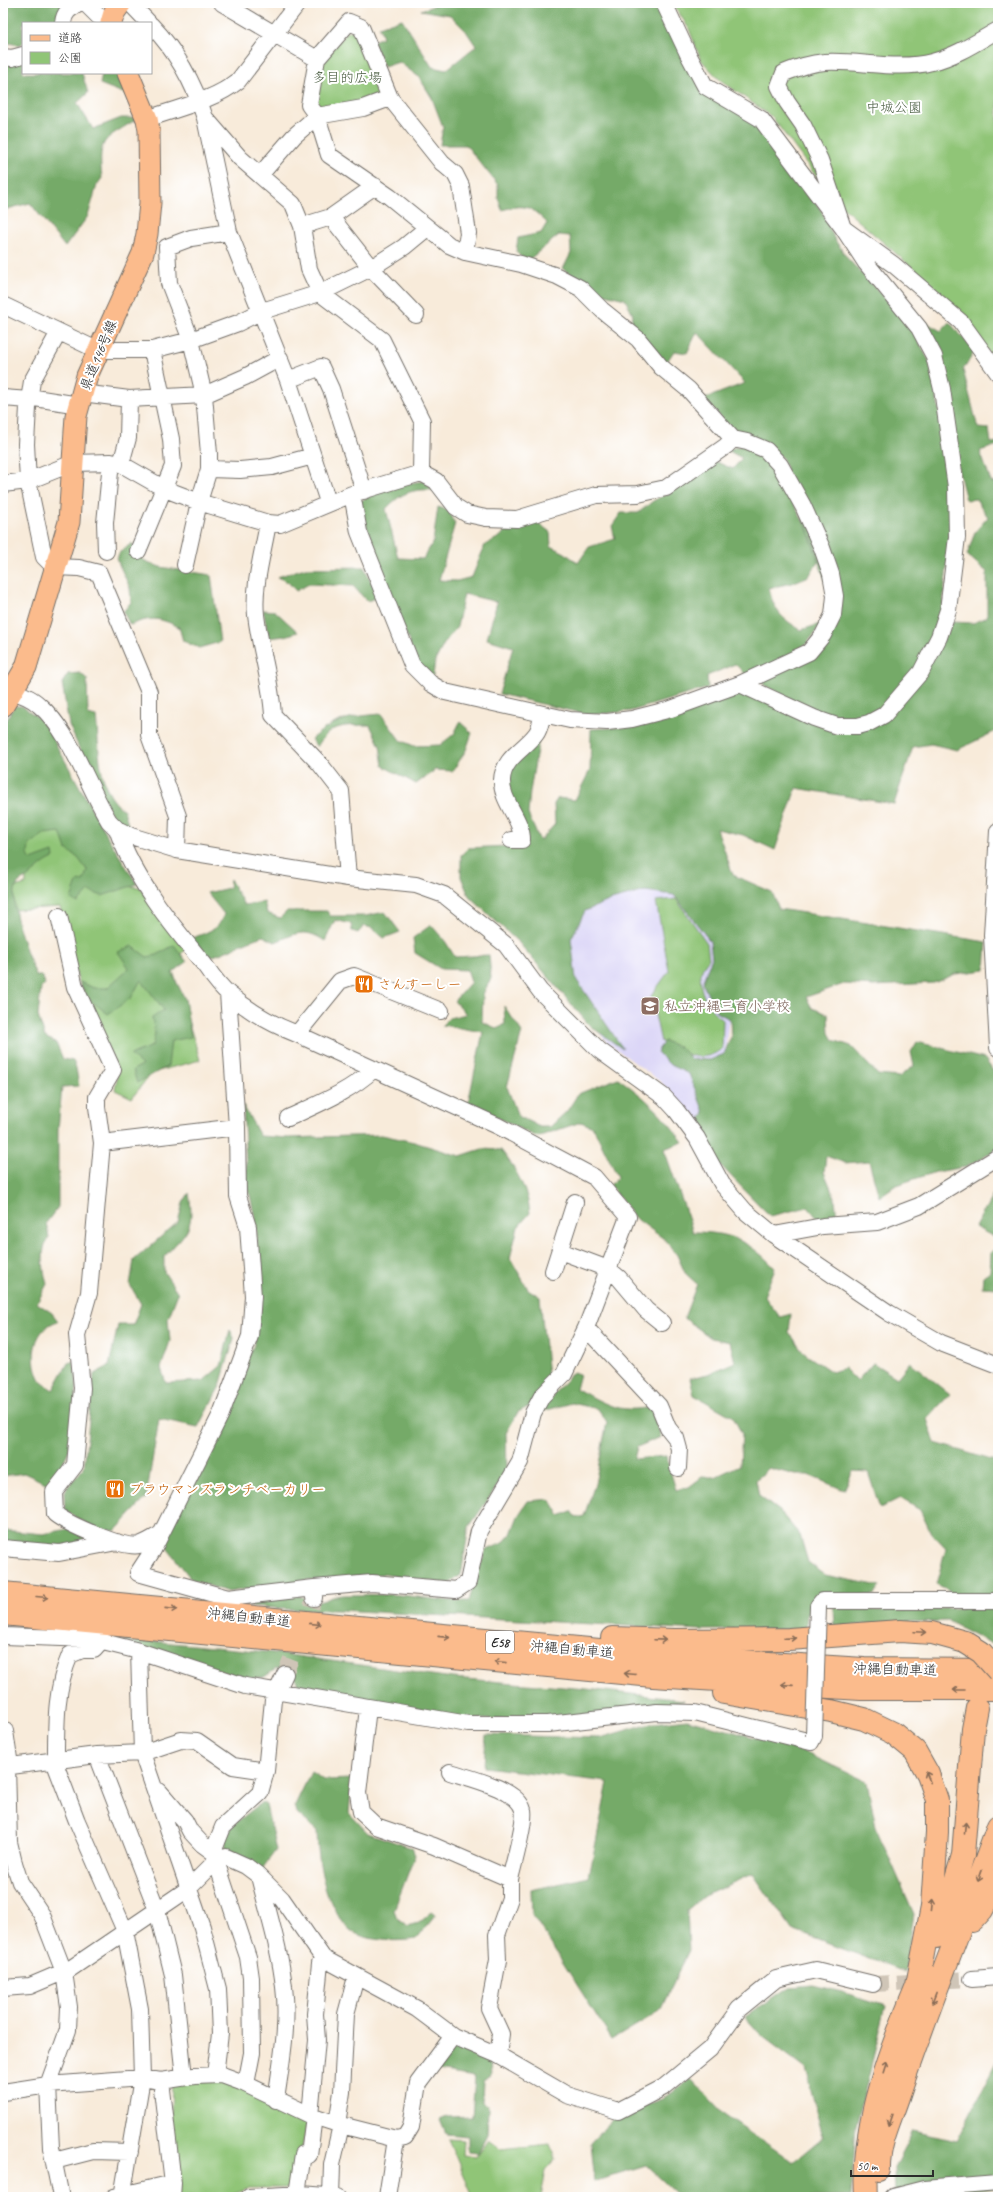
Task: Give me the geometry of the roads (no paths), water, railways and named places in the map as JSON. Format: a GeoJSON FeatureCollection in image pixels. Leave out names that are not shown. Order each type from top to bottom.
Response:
{"type":"FeatureCollection","features":[{"type":"Feature","properties":{"kind":"highway","name":"沖縄自動車道"},"geometry":{"type":"LineString","coordinates":[[3,1593],[524,1645],[673,1657],[864,1669],[998,1670]]}},
{"type":"Feature","properties":{"kind":"highway","name":"沖縄自動車道"},"geometry":{"type":"LineString","coordinates":[[3,1614],[652,1676],[861,1689],[998,1689]]}},
{"type":"Feature","properties":{"kind":"highway"},"geometry":{"type":"LineString","coordinates":[[524,1645],[549,1636],[674,1640],[789,1639],[900,1631],[932,1633],[965,1642],[981,1652],[998,1670]]}},
{"type":"Feature","properties":{"kind":"highway"},"geometry":{"type":"LineString","coordinates":[[652,1676],[670,1685],[824,1710],[864,1719],[893,1733],[915,1751],[928,1774],[937,1800],[938,1832],[932,1907],[917,1985]]}},
{"type":"Feature","properties":{"kind":"highway"},"geometry":{"type":"LineString","coordinates":[[877,2193],[870,2119],[891,2050],[946,1914],[963,1856],[973,1728],[977,1708]]}},
{"type":"Feature","properties":{"kind":"highway"},"geometry":{"type":"LineString","coordinates":[[877,2193],[878,2168],[882,2145],[911,2058],[960,1933],[998,1826]]}},
{"type":"Feature","properties":{"kind":"highway"},"geometry":{"type":"LineString","coordinates":[[960,1933],[982,1910],[998,1880]]}},
{"type":"Feature","properties":{"kind":"main road","name":"県道146号線"},"geometry":{"type":"LineString","coordinates":[[6,695],[26,666],[68,522],[76,416],[80,399],[97,350],[139,264],[147,234],[150,196],[149,130],[147,119],[128,74]]}},
{"type":"Feature","properties":{"kind":"street"},"geometry":{"type":"LineString","coordinates":[[63,22],[64,16],[70,8],[81,3]]}},
{"type":"Feature","properties":{"kind":"street"},"geometry":{"type":"LineString","coordinates":[[85,3],[98,16],[114,15]]}},
{"type":"Feature","properties":{"kind":"street"},"geometry":{"type":"LineString","coordinates":[[130,3],[148,22]]}},
{"type":"Feature","properties":{"kind":"street"},"geometry":{"type":"LineString","coordinates":[[222,3],[317,59]]}},
{"type":"Feature","properties":{"kind":"street"},"geometry":{"type":"LineString","coordinates":[[147,119],[209,98],[229,88],[238,81],[298,3]]}},
{"type":"Feature","properties":{"kind":"street"},"geometry":{"type":"LineString","coordinates":[[664,3],[705,86],[761,119],[843,228],[866,263],[919,328],[934,356],[942,389],[956,487],[957,537],[948,610],[939,637],[921,672],[884,715],[869,723],[858,726],[837,726],[814,718],[740,684]]}},
{"type":"Feature","properties":{"kind":"street"},"geometry":{"type":"LineString","coordinates":[[288,380],[321,367],[338,412],[358,492],[359,532],[412,665],[430,683],[445,692],[543,714],[577,720],[607,722],[632,719],[671,709],[740,684],[809,652],[823,635],[833,615],[835,596],[831,574],[822,548],[803,506],[780,465],[766,450],[747,442],[733,439],[689,390],[661,367],[638,339],[602,310],[580,288],[557,276],[521,264],[465,252],[449,244],[375,186],[329,155],[317,116],[309,105],[317,59],[349,22],[361,27],[390,98],[442,163],[455,174],[461,186],[468,233],[465,252]]}},
{"type":"Feature","properties":{"kind":"street"},"geometry":{"type":"LineString","coordinates":[[152,26],[182,63],[200,100],[229,232],[280,358],[328,502]]}},
{"type":"Feature","properties":{"kind":"street"},"geometry":{"type":"LineString","coordinates":[[998,30],[966,49],[932,62],[905,65],[825,62],[803,65],[784,73],[779,86],[787,102],[803,125],[820,160],[843,228],[894,265],[961,322],[998,373]]}},
{"type":"Feature","properties":{"kind":"street"},"geometry":{"type":"LineString","coordinates":[[3,57],[12,58],[22,55]]}},
{"type":"Feature","properties":{"kind":"street"},"geometry":{"type":"LineString","coordinates":[[260,176],[294,136],[317,116],[363,108],[390,98]]}},
{"type":"Feature","properties":{"kind":"street"},"geometry":{"type":"LineString","coordinates":[[205,118],[240,158],[293,204],[302,226],[309,269],[320,293],[382,340],[422,421],[421,473]]}},
{"type":"Feature","properties":{"kind":"street"},"geometry":{"type":"LineString","coordinates":[[302,226],[331,217],[375,186]]}},
{"type":"Feature","properties":{"kind":"street"},"geometry":{"type":"LineString","coordinates":[[331,217],[371,268],[416,315]]}},
{"type":"Feature","properties":{"kind":"street"},"geometry":{"type":"LineString","coordinates":[[5,306],[97,350],[152,350],[191,340],[238,324],[262,311],[320,293],[371,268],[404,247],[427,228]]}},
{"type":"Feature","properties":{"kind":"street"},"geometry":{"type":"LineString","coordinates":[[185,565],[199,502],[209,469],[204,395],[191,340],[169,283],[167,247],[191,238],[229,232]]}},
{"type":"Feature","properties":{"kind":"street"},"geometry":{"type":"LineString","coordinates":[[59,332],[32,381],[26,444],[28,481],[44,557],[54,568],[79,568],[99,573],[149,692],[149,735],[178,816],[177,850]]}},
{"type":"Feature","properties":{"kind":"street"},"geometry":{"type":"LineString","coordinates":[[138,551],[165,489],[173,466],[171,439],[152,350]]}},
{"type":"Feature","properties":{"kind":"street"},"geometry":{"type":"LineString","coordinates":[[3,398],[29,400],[35,398],[129,399],[204,395],[245,377],[280,358]]}},
{"type":"Feature","properties":{"kind":"street"},"geometry":{"type":"LineString","coordinates":[[106,551],[105,523],[116,463],[128,438],[129,399]]}},
{"type":"Feature","properties":{"kind":"street"},"geometry":{"type":"LineString","coordinates":[[3,484],[28,481],[73,464],[116,463],[165,489],[199,502],[268,523],[280,524],[328,502],[421,473],[436,481],[456,507],[467,514],[486,518],[517,518],[596,495],[638,494],[666,488],[726,446],[733,439]]}},
{"type":"Feature","properties":{"kind":"street"},"geometry":{"type":"LineString","coordinates":[[209,469],[240,470],[272,467],[313,456]]}},
{"type":"Feature","properties":{"kind":"street"},"geometry":{"type":"LineString","coordinates":[[268,523],[257,582],[256,614],[271,691],[273,715],[320,764],[341,791],[348,878]]}},
{"type":"Feature","properties":{"kind":"street"},"geometry":{"type":"LineString","coordinates":[[6,695],[38,704],[61,730],[109,821],[117,829],[131,836],[177,850],[348,878],[416,885],[444,895],[506,945],[540,990],[599,1050],[664,1097],[697,1138],[722,1184],[733,1198],[774,1235],[889,1313],[941,1343],[981,1360],[998,1365]]}},
{"type":"Feature","properties":{"kind":"street"},"geometry":{"type":"LineString","coordinates":[[511,840],[522,840],[522,831],[504,794],[502,779],[508,762],[536,733],[543,714]]}},
{"type":"Feature","properties":{"kind":"street"},"geometry":{"type":"LineString","coordinates":[[117,829],[124,851],[137,873],[188,945],[228,993],[272,1025],[296,1034],[498,1126],[594,1177],[628,1217],[586,1328],[564,1374],[542,1396],[533,1413],[520,1462],[478,1531],[468,1582],[456,1590],[372,1583],[314,1594],[228,1598],[138,1573],[153,1550],[159,1535],[221,1414],[250,1336],[253,1296],[248,1227],[238,1196],[237,1127],[228,993]]}},
{"type":"Feature","properties":{"kind":"street"},"geometry":{"type":"LineString","coordinates":[[998,831],[992,935],[998,1048]]}},
{"type":"Feature","properties":{"kind":"street"},"geometry":{"type":"LineString","coordinates":[[60,916],[76,987],[113,1070],[97,1097],[96,1108],[102,1143],[89,1292],[77,1335],[82,1388],[75,1465],[54,1492],[55,1514],[64,1520],[117,1542],[138,1545],[159,1535]]}},
{"type":"Feature","properties":{"kind":"street"},"geometry":{"type":"LineString","coordinates":[[296,1034],[340,981],[354,976],[441,1011]]}},
{"type":"Feature","properties":{"kind":"street"},"geometry":{"type":"LineString","coordinates":[[288,1118],[342,1092],[361,1081],[374,1069]]}},
{"type":"Feature","properties":{"kind":"street"},"geometry":{"type":"LineString","coordinates":[[102,1143],[237,1127]]}},
{"type":"Feature","properties":{"kind":"street"},"geometry":{"type":"LineString","coordinates":[[774,1235],[823,1226],[877,1222],[919,1206],[998,1157]]}},
{"type":"Feature","properties":{"kind":"street"},"geometry":{"type":"LineString","coordinates":[[553,1271],[575,1202]]}},
{"type":"Feature","properties":{"kind":"street"},"geometry":{"type":"LineString","coordinates":[[560,1251],[608,1269],[619,1278],[646,1310],[662,1323]]}},
{"type":"Feature","properties":{"kind":"street"},"geometry":{"type":"LineString","coordinates":[[586,1328],[659,1406],[668,1428],[676,1438],[679,1449],[678,1468]]}},
{"type":"Feature","properties":{"kind":"street"},"geometry":{"type":"LineString","coordinates":[[3,1548],[59,1553],[117,1542]]}},
{"type":"Feature","properties":{"kind":"street"},"geometry":{"type":"LineString","coordinates":[[3,1636],[47,1636],[91,1639],[139,1652],[245,1686],[276,1690],[368,1708],[468,1724],[548,1724],[657,1712],[695,1713],[811,1742],[814,1736],[818,1606],[822,1601],[998,1601]]}},
{"type":"Feature","properties":{"kind":"street"},"geometry":{"type":"LineString","coordinates":[[102,1642],[94,1650],[82,1650],[70,1655],[62,1672],[56,1713],[56,1755],[54,1761],[77,1821],[125,1931],[140,2009],[142,2078],[130,2152],[119,2196],[172,2190],[161,2081]]}},
{"type":"Feature","properties":{"kind":"street"},"geometry":{"type":"LineString","coordinates":[[139,1652],[142,1753],[202,1926],[218,1989],[220,2034],[215,2075]]}},
{"type":"Feature","properties":{"kind":"street"},"geometry":{"type":"LineString","coordinates":[[3,1988],[30,1986],[64,1972],[188,1889],[215,1856],[223,1827],[260,1793],[266,1770],[276,1690],[285,1674]]}},
{"type":"Feature","properties":{"kind":"street"},"geometry":{"type":"LineString","coordinates":[[368,1708],[358,1793],[361,1812],[376,1826],[434,1846],[510,1879]]}},
{"type":"Feature","properties":{"kind":"street"},"geometry":{"type":"LineString","coordinates":[[5,1731],[9,1842],[20,1882],[42,1915],[64,1972],[69,2007],[68,2030],[48,2084],[51,2148],[61,2197]]}},
{"type":"Feature","properties":{"kind":"street"},"geometry":{"type":"LineString","coordinates":[[7,1766],[97,1755],[142,1753],[181,1740],[197,1741],[233,1766],[266,1770]]}},
{"type":"Feature","properties":{"kind":"street"},"geometry":{"type":"LineString","coordinates":[[97,1755],[157,1910],[174,1975],[184,2077]]}},
{"type":"Feature","properties":{"kind":"street"},"geometry":{"type":"LineString","coordinates":[[450,1772],[486,1783],[518,1800],[524,1811],[510,1879],[510,1898],[497,1935],[498,1960],[489,2008],[501,2034],[498,2055]]}},
{"type":"Feature","properties":{"kind":"street"},"geometry":{"type":"LineString","coordinates":[[151,1779],[184,1821],[190,1832],[215,1856],[248,1957],[251,1978],[252,2053],[246,2084]]}},
{"type":"Feature","properties":{"kind":"street"},"geometry":{"type":"LineString","coordinates":[[215,1856],[226,1858],[246,1866],[258,1875],[282,1899],[323,1958],[417,2009],[453,2036],[498,2055],[567,2095],[618,2111],[664,2087],[710,2049],[739,2009],[776,1979],[816,1970],[873,1984]]}},
{"type":"Feature","properties":{"kind":"street"},"geometry":{"type":"LineString","coordinates":[[258,1875],[278,1947],[284,1987],[286,2020],[276,2100]]}},
{"type":"Feature","properties":{"kind":"street"},"geometry":{"type":"LineString","coordinates":[[300,2195],[303,2154],[309,2155],[317,2040],[316,2007],[320,1963],[323,1958]]}},
{"type":"Feature","properties":{"kind":"street"},"geometry":{"type":"LineString","coordinates":[[331,2196],[332,2165],[339,2125],[343,2078],[346,2014],[356,1977]]}},
{"type":"Feature","properties":{"kind":"street"},"geometry":{"type":"LineString","coordinates":[[972,1979],[998,1978]]}},
{"type":"Feature","properties":{"kind":"street"},"geometry":{"type":"LineString","coordinates":[[3,2092],[48,2084],[142,2078],[161,2081],[184,2077],[222,2075],[246,2084],[276,2100],[312,2116],[339,2125],[396,2139],[405,2137],[411,2127],[418,2083],[453,2036]]}},
{"type":"Feature","properties":{"kind":"street"},"geometry":{"type":"LineString","coordinates":[[387,2197],[396,2139]]}},
{"type":"Feature","properties":{"kind":"street"},"geometry":{"type":"LineString","coordinates":[[54,2161],[93,2151],[130,2152]]}},
{"type":"Feature","properties":{"kind":"street"},"geometry":{"type":"LineString","coordinates":[[877,2193],[998,2183]]}},
{"type":"Feature","properties":{"kind":"street"},"geometry":{"type":"LineString","coordinates":[[257,2196],[300,2195],[338,2197]]}},
{"type":"Feature","properties":{"kind":"tunnel"},"geometry":{"type":"LineString","coordinates":[[285,1674],[314,1599]]}},
{"type":"Feature","properties":{"kind":"tunnel"},"geometry":{"type":"LineString","coordinates":[[873,1984],[972,1979]]}},
{"type":"Feature","properties":{"kind":"place","name":"さんすーしー"},"geometry":{"type":"Point","coordinates":[364,984]}},
{"type":"Feature","properties":{"kind":"place","name":"私立沖縄三育小学校"},"geometry":{"type":"Point","coordinates":[650,1006]}},
{"type":"Feature","properties":{"kind":"place","name":"プラウマンズランチベーカリー"},"geometry":{"type":"Point","coordinates":[115,1489]}},
{"type":"Feature","properties":{"kind":"park label","name":"多目的広場"},"geometry":{"type":"Point","coordinates":[347,77]}},
{"type":"Feature","properties":{"kind":"park label","name":"中城公園"},"geometry":{"type":"Point","coordinates":[894,107]}}]}
